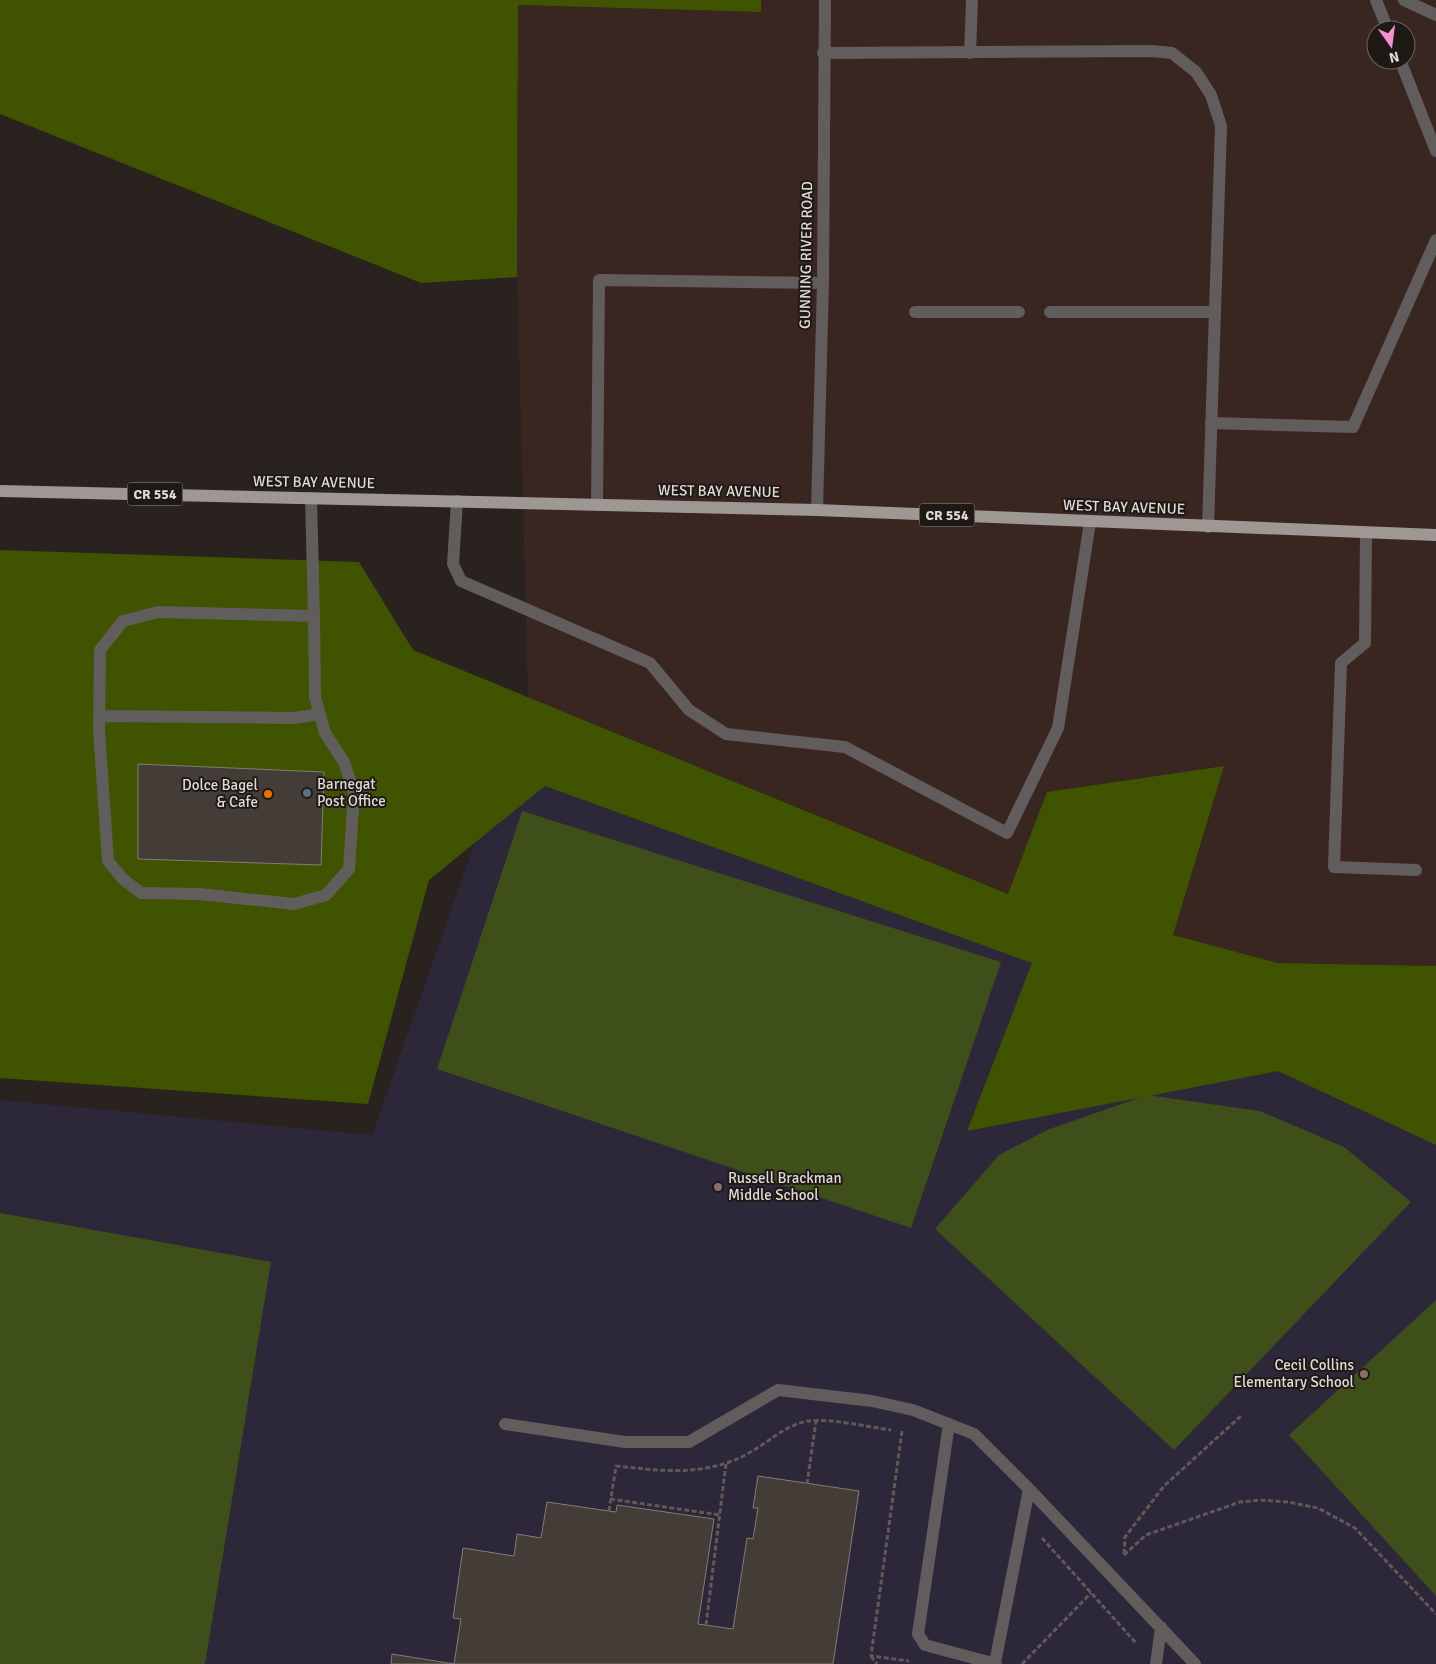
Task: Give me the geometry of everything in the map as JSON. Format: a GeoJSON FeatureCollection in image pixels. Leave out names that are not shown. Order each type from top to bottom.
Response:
{"type":"FeatureCollection","features":[{"type":"Feature","properties":{"kind":"main road","name":"WEST BAY AVENUE"},"geometry":{"type":"LineString","coordinates":[[0,491],[817,510],[1436,535]]}},
{"type":"Feature","properties":{"kind":"street","name":"GUNNING RIVER ROAD"},"geometry":{"type":"LineString","coordinates":[[817,510],[823,284],[823,53],[825,0]]}},
{"type":"Feature","properties":{"kind":"street"},"geometry":{"type":"LineString","coordinates":[[970,53],[972,0]]}},
{"type":"Feature","properties":{"kind":"street"},"geometry":{"type":"LineString","coordinates":[[1376,0],[1384,20]]}},
{"type":"Feature","properties":{"kind":"street"},"geometry":{"type":"LineString","coordinates":[[1404,0],[1436,15]]}},
{"type":"Feature","properties":{"kind":"street"},"geometry":{"type":"LineString","coordinates":[[823,53],[1152,51],[1172,53],[1196,72],[1211,95],[1220,126],[1208,527]]}},
{"type":"Feature","properties":{"kind":"street"},"geometry":{"type":"LineString","coordinates":[[1404,70],[1436,151]]}},
{"type":"Feature","properties":{"kind":"street"},"geometry":{"type":"LineString","coordinates":[[1211,423],[1353,427],[1436,240]]}},
{"type":"Feature","properties":{"kind":"street"},"geometry":{"type":"LineString","coordinates":[[597,504],[599,280],[823,284]]}},
{"type":"Feature","properties":{"kind":"street"},"geometry":{"type":"LineString","coordinates":[[915,312],[1019,312]]}},
{"type":"Feature","properties":{"kind":"street"},"geometry":{"type":"LineString","coordinates":[[1050,312],[1214,312]]}},
{"type":"Feature","properties":{"kind":"street"},"geometry":{"type":"LineString","coordinates":[[311,498],[314,616],[316,697],[325,733],[344,762],[354,792],[349,869],[326,895],[294,904],[199,894],[141,893],[123,879],[108,860],[99,716],[100,650],[123,621],[158,612],[314,616]]}},
{"type":"Feature","properties":{"kind":"street"},"geometry":{"type":"LineString","coordinates":[[457,501],[454,564],[461,582],[650,663],[690,710],[726,734],[845,747],[1007,833],[1058,728],[1090,522]]}},
{"type":"Feature","properties":{"kind":"street"},"geometry":{"type":"LineString","coordinates":[[1366,533],[1365,643],[1341,663],[1334,867],[1416,870]]}},
{"type":"Feature","properties":{"kind":"street"},"geometry":{"type":"LineString","coordinates":[[99,716],[294,718],[320,714]]}},
{"type":"Feature","properties":{"kind":"street"},"geometry":{"type":"LineString","coordinates":[[505,1424],[625,1442],[689,1442],[778,1390],[872,1402],[913,1410],[974,1434],[1029,1489],[1195,1664]]}},
{"type":"Feature","properties":{"kind":"street"},"geometry":{"type":"LineString","coordinates":[[949,1424],[918,1634],[925,1645],[996,1663],[1029,1489]]}},
{"type":"Feature","properties":{"kind":"street"},"geometry":{"type":"LineString","coordinates":[[1156,1664],[1161,1627]]}},
{"type":"Feature","properties":{"kind":"path"},"geometry":{"type":"LineString","coordinates":[[1242,1415],[1164,1486],[1125,1537],[1124,1555],[1146,1535],[1240,1502],[1260,1500],[1288,1502],[1318,1508],[1355,1528],[1436,1614]]}},
{"type":"Feature","properties":{"kind":"path"},"geometry":{"type":"LineString","coordinates":[[808,1484],[816,1421]]}},
{"type":"Feature","properties":{"kind":"path"},"geometry":{"type":"LineString","coordinates":[[609,1511],[616,1466],[690,1472],[726,1464],[762,1446],[793,1425],[816,1421],[911,1432]]}},
{"type":"Feature","properties":{"kind":"path"},"geometry":{"type":"LineString","coordinates":[[877,1664],[871,1656],[902,1431]]}},
{"type":"Feature","properties":{"kind":"path"},"geometry":{"type":"LineString","coordinates":[[706,1625],[726,1464]]}},
{"type":"Feature","properties":{"kind":"path"},"geometry":{"type":"LineString","coordinates":[[610,1498],[720,1515]]}},
{"type":"Feature","properties":{"kind":"path"},"geometry":{"type":"LineString","coordinates":[[1023,1517],[1142,1650]]}},
{"type":"Feature","properties":{"kind":"path"},"geometry":{"type":"LineString","coordinates":[[1022,1664],[1091,1593]]}},
{"type":"Feature","properties":{"kind":"path"},"geometry":{"type":"LineString","coordinates":[[871,1656],[910,1661]]}},
{"type":"Feature","properties":{"kind":"shaded area"},"geometry":{"type":"Polygon","coordinates":[[[761,0],[1436,0],[1436,966],[1278,963],[1173,935],[1223,766],[1047,792],[1009,894],[528,697],[517,277],[518,5],[761,12],[761,0]]]}},
{"type":"Feature","properties":{"kind":"shaded area","name":"Russell Brackman Middle School"},"geometry":{"type":"Polygon","coordinates":[[[505,757],[1052,932],[1436,1145],[1436,1664],[0,1664],[0,1100],[372,1135],[505,757]]]}},
{"type":"Feature","properties":{"kind":"green space"},"geometry":{"type":"Polygon","coordinates":[[[0,0],[761,0],[761,12],[518,5],[517,277],[421,283],[0,114],[0,0]]]}},
{"type":"Feature","properties":{"kind":"green space"},"geometry":{"type":"Polygon","coordinates":[[[0,550],[359,562],[413,650],[1008,894],[1047,792],[1224,766],[1173,935],[1278,963],[1436,966],[1436,1145],[1278,1071],[967,1131],[1032,963],[545,786],[429,880],[368,1104],[0,1078],[0,550]]]}},
{"type":"Feature","properties":{"kind":"green space"},"geometry":{"type":"Polygon","coordinates":[[[522,811],[1001,962],[911,1228],[437,1069],[522,811]]]}},
{"type":"Feature","properties":{"kind":"green space"},"geometry":{"type":"Polygon","coordinates":[[[1147,1095],[1260,1111],[1344,1147],[1411,1202],[1174,1450],[935,1229],[999,1155],[1047,1130],[1147,1095]]]}},
{"type":"Feature","properties":{"kind":"green space"},"geometry":{"type":"Polygon","coordinates":[[[0,1213],[271,1262],[205,1664],[0,1664],[0,1213]]]}},
{"type":"Feature","properties":{"kind":"green space"},"geometry":{"type":"Polygon","coordinates":[[[1436,1300],[1436,1596],[1289,1435],[1436,1300]]]}},
{"type":"Feature","properties":{"kind":"building"},"geometry":{"type":"Polygon","coordinates":[[[138,764],[324,772],[321,865],[138,859],[138,764]]]}},
{"type":"Feature","properties":{"kind":"building"},"geometry":{"type":"Polygon","coordinates":[[[758,1476],[859,1491],[833,1664],[454,1664],[461,1619],[453,1618],[463,1548],[514,1556],[517,1534],[541,1538],[547,1502],[616,1512],[617,1505],[714,1519],[698,1624],[733,1629],[747,1538],[753,1539],[758,1508],[753,1508],[758,1476]]]}},
{"type":"Feature","properties":{"kind":"building"},"geometry":{"type":"Polygon","coordinates":[[[392,1654],[454,1664],[391,1664],[392,1654]]]}},
{"type":"Feature","properties":{"kind":"place","name":"Barnegat Post Office"},"geometry":{"type":"Point","coordinates":[307,793]}},
{"type":"Feature","properties":{"kind":"place","name":"Dolce Bagel & Cafe"},"geometry":{"type":"Point","coordinates":[268,794]}},
{"type":"Feature","properties":{"kind":"place","name":"Russell Brackman Middle School"},"geometry":{"type":"Point","coordinates":[718,1187]}},
{"type":"Feature","properties":{"kind":"place","name":"Cecil Collins Elementary School"},"geometry":{"type":"Point","coordinates":[1364,1374]}}]}
